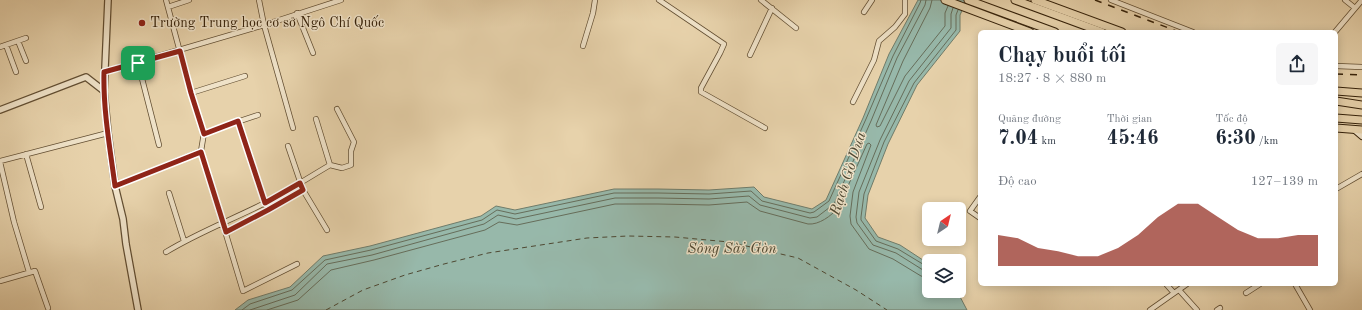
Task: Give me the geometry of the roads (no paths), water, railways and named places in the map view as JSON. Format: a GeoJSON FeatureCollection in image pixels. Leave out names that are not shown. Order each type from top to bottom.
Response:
{"type":"FeatureCollection","features":[{"type":"Feature","properties":{"kind":"main road"},"geometry":{"type":"LineString","coordinates":[[945,0],[984,10],[1049,30]]}},
{"type":"Feature","properties":{"kind":"main road"},"geometry":{"type":"LineString","coordinates":[[968,0],[984,10],[1026,30]]}},
{"type":"Feature","properties":{"kind":"main road"},"geometry":{"type":"LineString","coordinates":[[1015,0],[1097,30]]}},
{"type":"Feature","properties":{"kind":"main road"},"geometry":{"type":"LineString","coordinates":[[1035,0],[1117,30]]}},
{"type":"Feature","properties":{"kind":"main road"},"geometry":{"type":"LineString","coordinates":[[1338,91],[1360,92]]}},
{"type":"Feature","properties":{"kind":"main road"},"geometry":{"type":"LineString","coordinates":[[1338,101],[1362,105]]}},
{"type":"Feature","properties":{"kind":"main road"},"geometry":{"type":"LineString","coordinates":[[1339,118],[1362,120]]}},
{"type":"Feature","properties":{"kind":"main road"},"geometry":{"type":"LineString","coordinates":[[1339,118],[1358,130],[1362,136]]}},
{"type":"Feature","properties":{"kind":"main road"},"geometry":{"type":"LineString","coordinates":[[1338,128],[1358,130]]}},
{"type":"Feature","properties":{"kind":"street"},"geometry":{"type":"LineString","coordinates":[[108,0],[104,72],[104,91],[108,133],[115,186],[123,219],[138,310]]}},
{"type":"Feature","properties":{"kind":"street"},"geometry":{"type":"LineString","coordinates":[[166,0],[191,93],[204,134],[201,152],[243,291],[297,264]]}},
{"type":"Feature","properties":{"kind":"street"},"geometry":{"type":"LineString","coordinates":[[168,7],[189,0]]}},
{"type":"Feature","properties":{"kind":"street"},"geometry":{"type":"LineString","coordinates":[[258,0],[293,128]]}},
{"type":"Feature","properties":{"kind":"street"},"geometry":{"type":"LineString","coordinates":[[104,72],[180,51],[341,0]]}},
{"type":"Feature","properties":{"kind":"street"},"geometry":{"type":"LineString","coordinates":[[583,46],[593,13],[595,0]]}},
{"type":"Feature","properties":{"kind":"street"},"geometry":{"type":"LineString","coordinates":[[659,0],[724,44],[701,88],[701,92],[764,128]]}},
{"type":"Feature","properties":{"kind":"street"},"geometry":{"type":"LineString","coordinates":[[761,0],[796,28]]}},
{"type":"Feature","properties":{"kind":"street"},"geometry":{"type":"LineString","coordinates":[[864,12],[872,0]]}},
{"type":"Feature","properties":{"kind":"street"},"geometry":{"type":"LineString","coordinates":[[853,102],[874,60],[879,41],[895,27],[904,14],[905,0]]}},
{"type":"Feature","properties":{"kind":"street"},"geometry":{"type":"LineString","coordinates":[[1111,0],[1188,30]]}},
{"type":"Feature","properties":{"kind":"street"},"geometry":{"type":"LineString","coordinates":[[1345,0],[1355,8]]}},
{"type":"Feature","properties":{"kind":"street"},"geometry":{"type":"LineString","coordinates":[[1338,30],[1362,0]]}},
{"type":"Feature","properties":{"kind":"street"},"geometry":{"type":"LineString","coordinates":[[750,55],[772,8]]}},
{"type":"Feature","properties":{"kind":"street"},"geometry":{"type":"LineString","coordinates":[[298,14],[313,53]]}},
{"type":"Feature","properties":{"kind":"street"},"geometry":{"type":"LineString","coordinates":[[0,47],[26,38]]}},
{"type":"Feature","properties":{"kind":"street"},"geometry":{"type":"LineString","coordinates":[[18,41],[26,61]]}},
{"type":"Feature","properties":{"kind":"street"},"geometry":{"type":"LineString","coordinates":[[6,45],[16,72]]}},
{"type":"Feature","properties":{"kind":"street"},"geometry":{"type":"LineString","coordinates":[[138,63],[159,145]]}},
{"type":"Feature","properties":{"kind":"street"},"geometry":{"type":"LineString","coordinates":[[1338,66],[1362,67]]}},
{"type":"Feature","properties":{"kind":"street"},"geometry":{"type":"LineString","coordinates":[[191,93],[245,76]]}},
{"type":"Feature","properties":{"kind":"street"},"geometry":{"type":"LineString","coordinates":[[0,110],[86,77],[104,91]]}},
{"type":"Feature","properties":{"kind":"street"},"geometry":{"type":"LineString","coordinates":[[166,252],[184,241],[265,203],[330,165],[342,168],[351,165],[351,151],[354,142],[337,109]]}},
{"type":"Feature","properties":{"kind":"street"},"geometry":{"type":"LineString","coordinates":[[204,134],[258,115]]}},
{"type":"Feature","properties":{"kind":"street"},"geometry":{"type":"LineString","coordinates":[[316,119],[330,165]]}},
{"type":"Feature","properties":{"kind":"street"},"geometry":{"type":"LineString","coordinates":[[238,121],[268,210]]}},
{"type":"Feature","properties":{"kind":"street"},"geometry":{"type":"LineString","coordinates":[[29,272],[2,179],[0,161],[108,133]]}},
{"type":"Feature","properties":{"kind":"street"},"geometry":{"type":"LineString","coordinates":[[288,146],[303,190],[327,230]]}},
{"type":"Feature","properties":{"kind":"street"},"geometry":{"type":"LineString","coordinates":[[115,186],[201,152]]}},
{"type":"Feature","properties":{"kind":"street"},"geometry":{"type":"LineString","coordinates":[[26,154],[41,207]]}},
{"type":"Feature","properties":{"kind":"street"},"geometry":{"type":"LineString","coordinates":[[1338,188],[1362,174]]}},
{"type":"Feature","properties":{"kind":"street"},"geometry":{"type":"LineString","coordinates":[[226,232],[303,190]]}},
{"type":"Feature","properties":{"kind":"street"},"geometry":{"type":"LineString","coordinates":[[169,194],[184,241]]}},
{"type":"Feature","properties":{"kind":"street"},"geometry":{"type":"LineString","coordinates":[[978,201],[970,211],[978,217]]}},
{"type":"Feature","properties":{"kind":"street"},"geometry":{"type":"LineString","coordinates":[[0,281],[35,271],[48,308]]}},
{"type":"Feature","properties":{"kind":"street"},"geometry":{"type":"LineString","coordinates":[[1168,286],[1174,293]]}},
{"type":"Feature","properties":{"kind":"street"},"geometry":{"type":"LineString","coordinates":[[1150,310],[1184,286]]}},
{"type":"Feature","properties":{"kind":"street"},"geometry":{"type":"LineString","coordinates":[[1246,293],[1257,286]]}},
{"type":"Feature","properties":{"kind":"street"},"geometry":{"type":"LineString","coordinates":[[1296,286],[1310,310]]}},
{"type":"Feature","properties":{"kind":"street"},"geometry":{"type":"LineString","coordinates":[[1179,290],[1197,310]]}},
{"type":"Feature","properties":{"kind":"water","name":"Sông Sài Gòn"},"geometry":{"type":"Polygon","coordinates":[[[918,0],[967,0],[960,15],[960,31],[917,85],[888,144],[868,195],[865,218],[878,237],[900,245],[922,259],[922,298],[961,298],[967,310],[235,310],[248,300],[290,287],[323,256],[370,246],[481,216],[496,206],[515,210],[614,189],[709,190],[754,187],[764,197],[812,209],[826,200],[863,118],[889,54],[918,0]]]}},
{"type":"Feature","properties":{"kind":"railway"},"geometry":{"type":"LineString","coordinates":[[1095,0],[1174,30]]}},
{"type":"Feature","properties":{"kind":"railway"},"geometry":{"type":"LineString","coordinates":[[1338,74],[1362,75]]}},
{"type":"Feature","properties":{"kind":"place","name":"Trường Trung học cơ sở Ngô Chí Quốc"},"geometry":{"type":"Point","coordinates":[142,23]}},
{"type":"Feature","properties":{"kind":"water label","name":"Rạch Gò Dưa"},"geometry":{"type":"Point","coordinates":[849,174]}}]}
